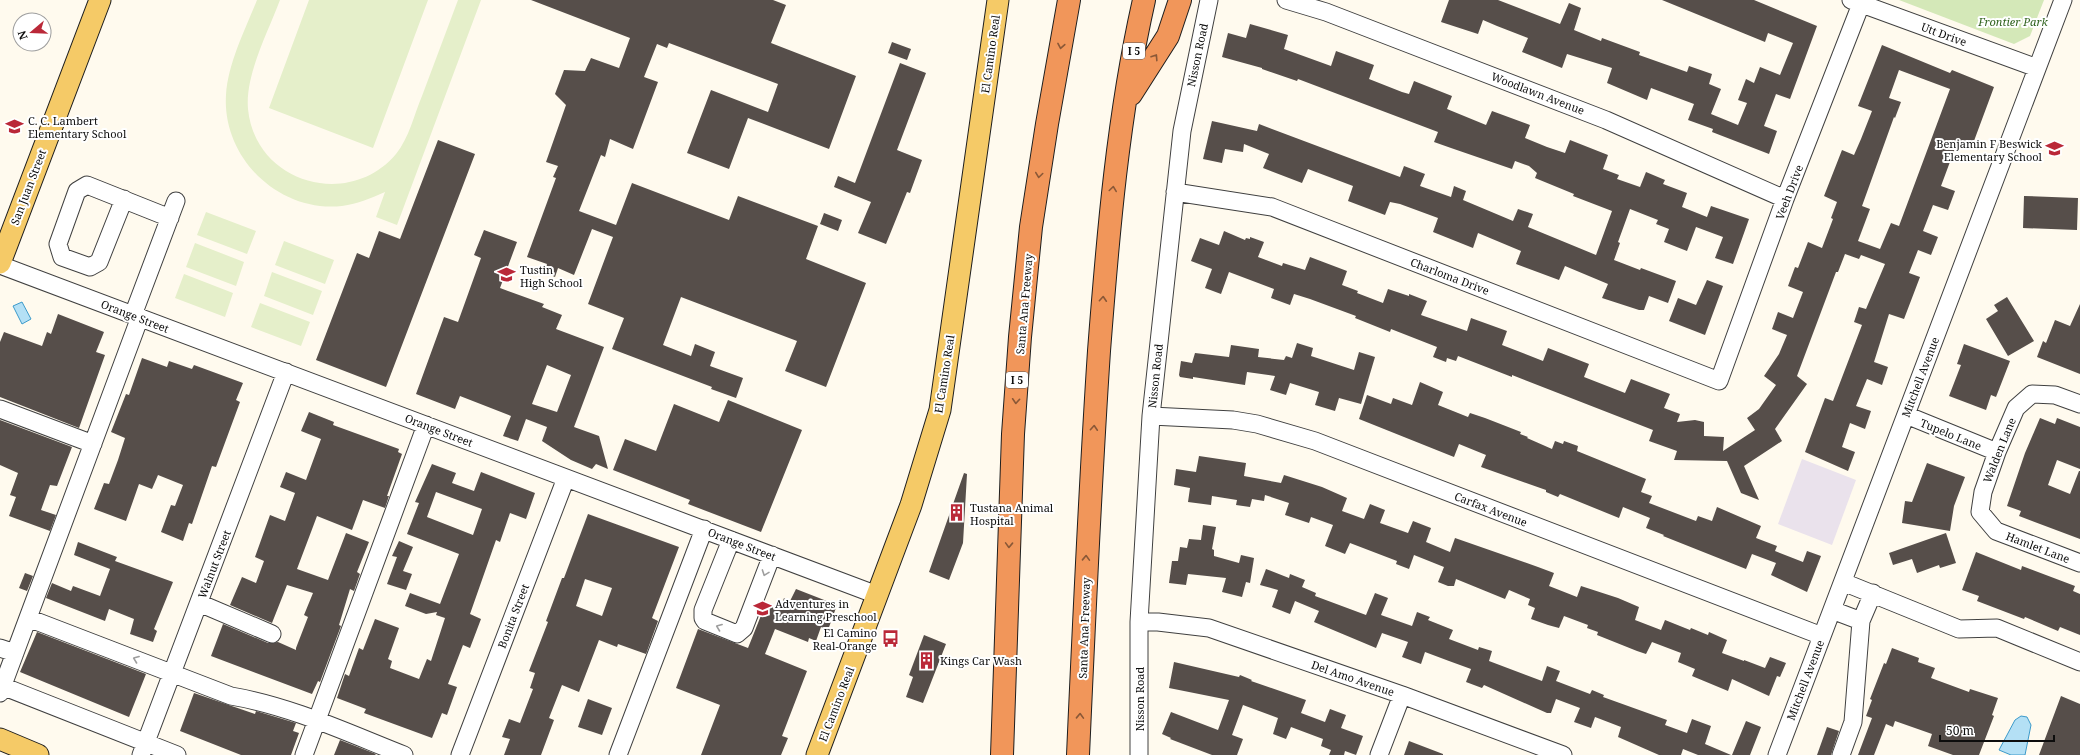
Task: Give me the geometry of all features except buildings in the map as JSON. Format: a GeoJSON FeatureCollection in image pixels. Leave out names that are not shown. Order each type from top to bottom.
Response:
{"type":"FeatureCollection","features":[{"type":"Feature","properties":{"kind":"highway","name":"Santa Ana Freeway"},"geometry":{"type":"LineString","coordinates":[[1078,755],[1089,498],[1108,228],[1126,102],[1144,0]]}},
{"type":"Feature","properties":{"kind":"highway"},"geometry":{"type":"LineString","coordinates":[[1126,102],[1168,36],[1180,0]]}},
{"type":"Feature","properties":{"kind":"highway","name":"Santa Ana Freeway"},"geometry":{"type":"LineString","coordinates":[[1002,755],[1013,434],[1020,336],[1031,227],[1068,3]]}},
{"type":"Feature","properties":{"kind":"main road","name":"San Juan Street"},"geometry":{"type":"LineString","coordinates":[[0,264],[100,0]]}},
{"type":"Feature","properties":{"kind":"main road","name":"El Camino Real"},"geometry":{"type":"LineString","coordinates":[[817,755],[911,505],[940,410],[998,0]]}},
{"type":"Feature","properties":{"kind":"main road"},"geometry":{"type":"LineString","coordinates":[[0,740],[38,755]]}},
{"type":"Feature","properties":{"kind":"street","name":"Nisson Road"},"geometry":{"type":"LineString","coordinates":[[1139,755],[1139,622],[1151,416],[1182,131],[1209,0]]}},
{"type":"Feature","properties":{"kind":"street","name":"Woodlawn Avenue"},"geometry":{"type":"LineString","coordinates":[[1286,0],[1326,12],[1606,120],[1785,199]]}},
{"type":"Feature","properties":{"kind":"street","name":"Mitchell Avenue"},"geometry":{"type":"LineString","coordinates":[[1777,755],[2063,0]]}},
{"type":"Feature","properties":{"kind":"street","name":"Veeh Drive"},"geometry":{"type":"LineString","coordinates":[[1719,381],[1856,2]]}},
{"type":"Feature","properties":{"kind":"street","name":"Utt Drive"},"geometry":{"type":"LineString","coordinates":[[1856,2],[2037,68]]}},
{"type":"Feature","properties":{"kind":"street"},"geometry":{"type":"LineString","coordinates":[[124,199],[99,262],[90,267],[62,257],[58,244],[77,191],[87,185],[124,199],[170,218]]}},
{"type":"Feature","properties":{"kind":"street","name":"Charloma Drive"},"geometry":{"type":"LineString","coordinates":[[1175,192],[1272,207],[1719,381]]}},
{"type":"Feature","properties":{"kind":"street"},"geometry":{"type":"LineString","coordinates":[[176,201],[93,444],[28,618],[7,651],[1,689],[143,749],[177,755]]}},
{"type":"Feature","properties":{"kind":"street","name":"Orange Street"},"geometry":{"type":"LineString","coordinates":[[0,264],[877,595]]}},
{"type":"Feature","properties":{"kind":"street","name":"Walnut Street"},"geometry":{"type":"LineString","coordinates":[[143,749],[286,372]]}},
{"type":"Feature","properties":{"kind":"street","name":"Walden Lane"},"geometry":{"type":"LineString","coordinates":[[1980,512],[1983,492],[1997,452],[2016,408],[2032,394],[2055,395],[2080,404]]}},
{"type":"Feature","properties":{"kind":"street"},"geometry":{"type":"LineString","coordinates":[[0,409],[93,444]]}},
{"type":"Feature","properties":{"kind":"street","name":"Tupelo Lane"},"geometry":{"type":"LineString","coordinates":[[1906,415],[1997,452]]}},
{"type":"Feature","properties":{"kind":"street","name":"Carfax Avenue"},"geometry":{"type":"LineString","coordinates":[[1151,416],[1233,420],[1263,426],[1315,441],[1822,636]]}},
{"type":"Feature","properties":{"kind":"street"},"geometry":{"type":"LineString","coordinates":[[304,755],[426,425]]}},
{"type":"Feature","properties":{"kind":"street","name":"Bonita Street"},"geometry":{"type":"LineString","coordinates":[[460,755],[566,478]]}},
{"type":"Feature","properties":{"kind":"street","name":"Hamlet Lane"},"geometry":{"type":"LineString","coordinates":[[1980,512],[1996,531],[2080,563]]}},
{"type":"Feature","properties":{"kind":"street"},"geometry":{"type":"LineString","coordinates":[[618,755],[704,529]]}},
{"type":"Feature","properties":{"kind":"street"},"geometry":{"type":"LineString","coordinates":[[731,540],[703,610],[703,618],[705,621],[737,634],[744,628],[772,555]]}},
{"type":"Feature","properties":{"kind":"street"},"geometry":{"type":"LineString","coordinates":[[1843,582],[1959,629],[1996,628],[2080,662]]}},
{"type":"Feature","properties":{"kind":"street"},"geometry":{"type":"LineString","coordinates":[[1841,755],[1853,722],[1861,621],[1872,593]]}},
{"type":"Feature","properties":{"kind":"street"},"geometry":{"type":"LineString","coordinates":[[199,603],[272,634]]}},
{"type":"Feature","properties":{"kind":"street"},"geometry":{"type":"LineString","coordinates":[[1832,610],[1861,621]]}},
{"type":"Feature","properties":{"kind":"street"},"geometry":{"type":"LineString","coordinates":[[28,618],[231,696],[259,701],[317,720],[404,755]]}},
{"type":"Feature","properties":{"kind":"street","name":"Del Amo Avenue"},"geometry":{"type":"LineString","coordinates":[[1139,622],[1158,622],[1209,628],[1402,695],[1563,755]]}},
{"type":"Feature","properties":{"kind":"street"},"geometry":{"type":"LineString","coordinates":[[1379,755],[1402,695]]}},
{"type":"Feature","properties":{"kind":"shaded area"},"geometry":{"type":"Polygon","coordinates":[[[1802,459],[1856,480],[1832,545],[1778,524],[1802,459]]]}},
{"type":"Feature","properties":{"kind":"green space"},"geometry":{"type":"Polygon","coordinates":[[[257,0],[280,0],[258,54],[250,82],[248,109],[254,134],[267,155],[286,171],[307,180],[330,184],[354,181],[376,171],[401,148],[411,126],[458,0],[481,0],[397,225],[376,217],[385,192],[354,204],[342,206],[319,206],[297,200],[277,191],[259,177],[244,160],[234,140],[227,118],[226,95],[230,71],[242,35],[257,0]]]}},
{"type":"Feature","properties":{"kind":"green space"},"geometry":{"type":"Polygon","coordinates":[[[309,0],[428,0],[373,148],[269,108],[309,0]]]}},
{"type":"Feature","properties":{"kind":"green space","name":"Frontier Park"},"geometry":{"type":"Polygon","coordinates":[[[1899,0],[2044,0],[2030,36],[2014,44],[1899,0]]]}},
{"type":"Feature","properties":{"kind":"green space"},"geometry":{"type":"Polygon","coordinates":[[[206,212],[256,231],[247,254],[197,235],[206,212]]]}},
{"type":"Feature","properties":{"kind":"green space"},"geometry":{"type":"Polygon","coordinates":[[[284,241],[334,260],[325,284],[275,265],[284,241]]]}},
{"type":"Feature","properties":{"kind":"green space"},"geometry":{"type":"Polygon","coordinates":[[[195,243],[244,262],[236,286],[186,267],[195,243]]]}},
{"type":"Feature","properties":{"kind":"green space"},"geometry":{"type":"Polygon","coordinates":[[[272,272],[322,291],[313,315],[264,296],[272,272]]]}},
{"type":"Feature","properties":{"kind":"green space"},"geometry":{"type":"Polygon","coordinates":[[[184,274],[233,293],[225,317],[175,298],[184,274]]]}},
{"type":"Feature","properties":{"kind":"green space"},"geometry":{"type":"Polygon","coordinates":[[[260,303],[310,322],[301,346],[251,327],[260,303]]]}},
{"type":"Feature","properties":{"kind":"water"},"geometry":{"type":"Polygon","coordinates":[[[22,302],[31,319],[22,324],[13,306],[22,302]]]}},
{"type":"Feature","properties":{"kind":"water"},"geometry":{"type":"Polygon","coordinates":[[[2021,716],[2027,717],[2031,725],[2025,755],[2011,755],[1999,750],[2015,720],[2021,716]]]}},
{"type":"Feature","properties":{"kind":"place","name":"C. C. Lambert Elementary School"},"geometry":{"type":"Point","coordinates":[15,126]}},
{"type":"Feature","properties":{"kind":"place","name":"Benjamin F Beswick Elementary School"},"geometry":{"type":"Point","coordinates":[2055,149]}},
{"type":"Feature","properties":{"kind":"place","name":"Tustin High School"},"geometry":{"type":"Point","coordinates":[507,275]}},
{"type":"Feature","properties":{"kind":"place","name":"Tustana Animal Hospital"},"geometry":{"type":"Point","coordinates":[957,513]}},
{"type":"Feature","properties":{"kind":"place","name":"Adventures in Learning Preschool"},"geometry":{"type":"Point","coordinates":[762,609]}},
{"type":"Feature","properties":{"kind":"place","name":"El Camino Real-Orange"},"geometry":{"type":"Point","coordinates":[890,638]}},
{"type":"Feature","properties":{"kind":"place","name":"Kings Car Wash"},"geometry":{"type":"Point","coordinates":[927,660]}}]}
